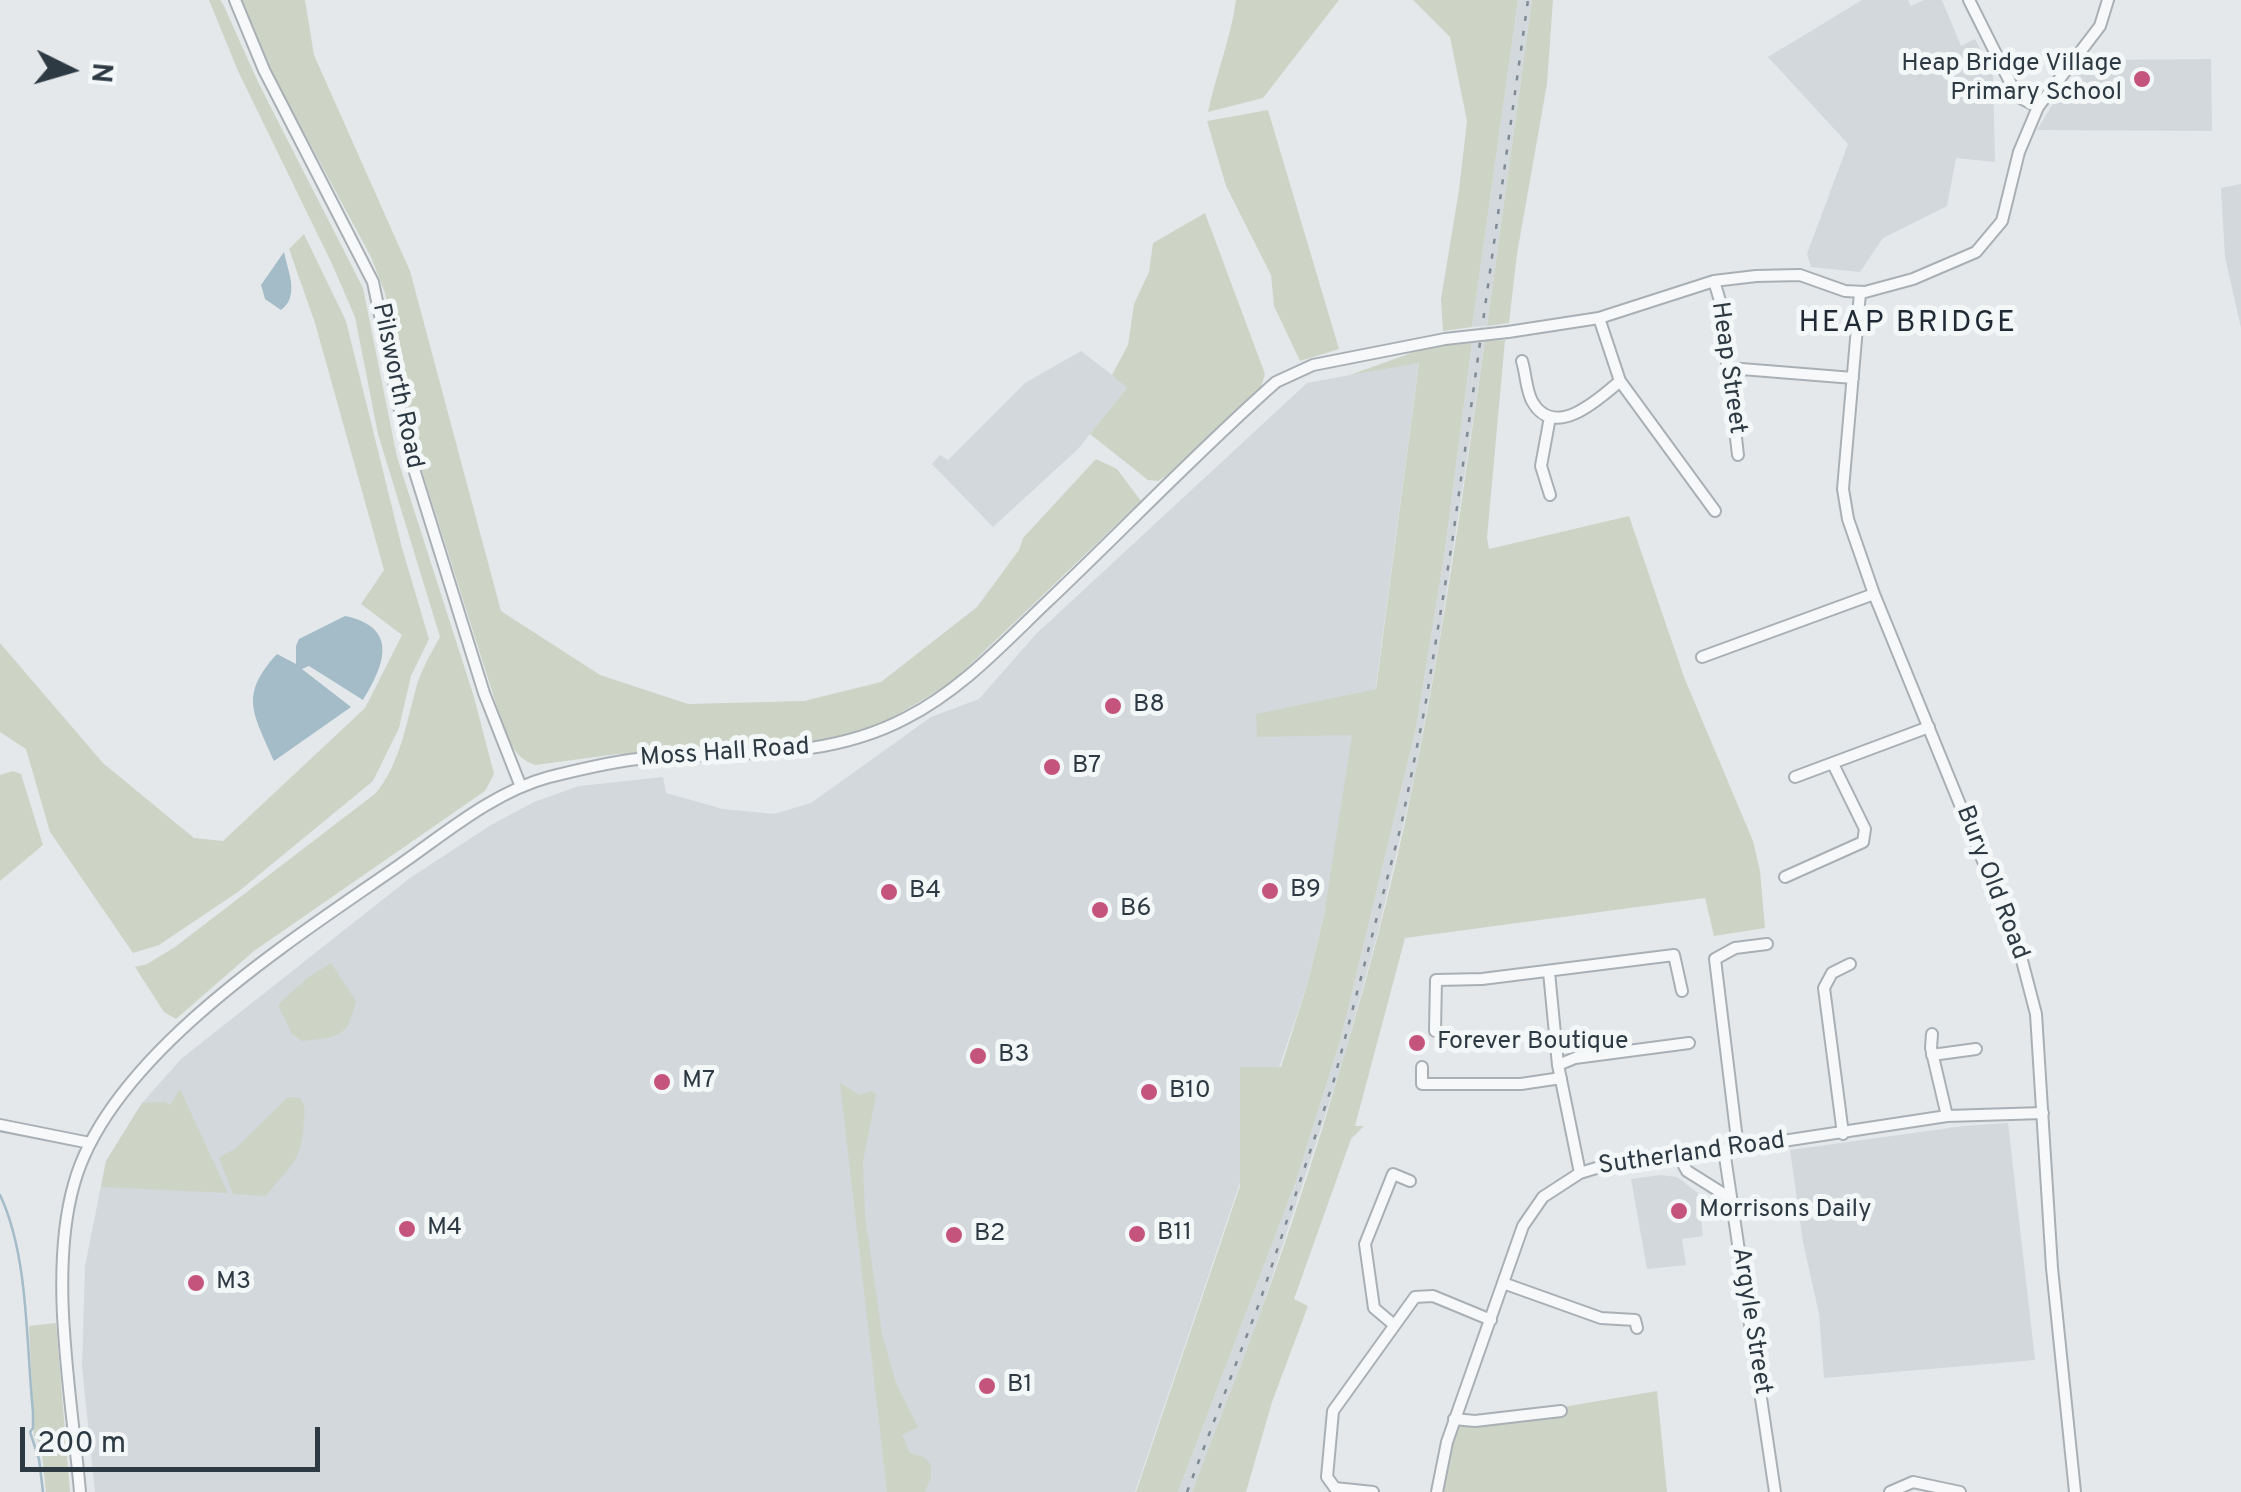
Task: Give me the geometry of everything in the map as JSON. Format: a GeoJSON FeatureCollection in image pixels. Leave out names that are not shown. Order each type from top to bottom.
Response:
{"type":"FeatureCollection","features":[{"type":"Feature","properties":{"kind":"street","name":"Pilsworth Road"},"geometry":{"type":"LineString","coordinates":[[236,0],[264,70],[373,282],[408,452],[484,693],[521,786]]}},
{"type":"Feature","properties":{"kind":"street"},"geometry":{"type":"LineString","coordinates":[[1969,0],[2017,96],[2038,107]]}},
{"type":"Feature","properties":{"kind":"street"},"geometry":{"type":"LineString","coordinates":[[1860,293],[1952,264],[1976,252],[1992,237],[2006,212],[2019,152],[2038,107],[2100,26],[2108,0]]}},
{"type":"Feature","properties":{"kind":"street","name":"Moss Hall Road"},"geometry":{"type":"LineString","coordinates":[[90,1142],[120,1097],[188,1025],[337,908],[487,804],[521,786],[626,760],[808,750],[840,744],[905,719],[966,680],[1276,382],[1313,365],[1444,339],[1599,318],[1714,280],[1800,276],[1860,293]]}},
{"type":"Feature","properties":{"kind":"street","name":"Heap Street"},"geometry":{"type":"LineString","coordinates":[[1714,280],[1720,301],[1738,455]]}},
{"type":"Feature","properties":{"kind":"street","name":"Bury Old Road"},"geometry":{"type":"LineString","coordinates":[[1860,293],[1843,489],[1848,519],[1874,594],[2031,988],[2036,1014],[2052,1268],[2075,1492]]}},
{"type":"Feature","properties":{"kind":"street"},"geometry":{"type":"LineString","coordinates":[[1599,318],[1620,381],[1715,511]]}},
{"type":"Feature","properties":{"kind":"street"},"geometry":{"type":"LineString","coordinates":[[1522,362],[1533,404],[1550,417],[1565,417],[1584,410],[1620,381]]}},
{"type":"Feature","properties":{"kind":"street"},"geometry":{"type":"LineString","coordinates":[[1729,368],[1853,378]]}},
{"type":"Feature","properties":{"kind":"street"},"geometry":{"type":"LineString","coordinates":[[1550,417],[1540,466],[1550,495]]}},
{"type":"Feature","properties":{"kind":"street"},"geometry":{"type":"LineString","coordinates":[[1702,657],[1874,594]]}},
{"type":"Feature","properties":{"kind":"street"},"geometry":{"type":"LineString","coordinates":[[1795,777],[1929,727]]}},
{"type":"Feature","properties":{"kind":"street"},"geometry":{"type":"LineString","coordinates":[[1785,878],[1863,842],[1865,829],[1833,764]]}},
{"type":"Feature","properties":{"kind":"street"},"geometry":{"type":"LineString","coordinates":[[1738,1148],[1715,958],[1735,948],[1767,944]]}},
{"type":"Feature","properties":{"kind":"street"},"geometry":{"type":"LineString","coordinates":[[1434,1031],[1436,980],[1549,972],[1674,955],[1682,991]]}},
{"type":"Feature","properties":{"kind":"street"},"geometry":{"type":"LineString","coordinates":[[1843,1134],[1824,988],[1832,973],[1850,964]]}},
{"type":"Feature","properties":{"kind":"street"},"geometry":{"type":"LineString","coordinates":[[1549,972],[1560,1078],[1580,1173]]}},
{"type":"Feature","properties":{"kind":"street"},"geometry":{"type":"LineString","coordinates":[[1810,998],[1824,998]]}},
{"type":"Feature","properties":{"kind":"street"},"geometry":{"type":"LineString","coordinates":[[1932,1034],[1932,1055],[1947,1116]]}},
{"type":"Feature","properties":{"kind":"street"},"geometry":{"type":"LineString","coordinates":[[1558,1065],[1575,1058],[1689,1044]]}},
{"type":"Feature","properties":{"kind":"street"},"geometry":{"type":"LineString","coordinates":[[1932,1055],[1976,1049]]}},
{"type":"Feature","properties":{"kind":"street"},"geometry":{"type":"LineString","coordinates":[[1422,1067],[1422,1084],[1521,1084],[1560,1078]]}},
{"type":"Feature","properties":{"kind":"street","name":"Sutherland Road"},"geometry":{"type":"LineString","coordinates":[[1438,1492],[1454,1419],[1523,1226],[1543,1196],[1580,1173],[1626,1160],[1843,1134],[1947,1116],[2042,1113]]}},
{"type":"Feature","properties":{"kind":"street"},"geometry":{"type":"LineString","coordinates":[[0,1125],[90,1142],[71,1198],[63,1268],[80,1492]]}},
{"type":"Feature","properties":{"kind":"street","name":"Argyle Street"},"geometry":{"type":"LineString","coordinates":[[1724,1150],[1775,1492]]}},
{"type":"Feature","properties":{"kind":"street"},"geometry":{"type":"LineString","coordinates":[[1678,1156],[1687,1172],[1730,1198]]}},
{"type":"Feature","properties":{"kind":"street"},"geometry":{"type":"LineString","coordinates":[[1393,1324],[1374,1308],[1365,1244],[1393,1174],[1410,1181]]}},
{"type":"Feature","properties":{"kind":"street"},"geometry":{"type":"LineString","coordinates":[[1503,1283],[1601,1318],[1635,1320],[1637,1328]]}},
{"type":"Feature","properties":{"kind":"street"},"geometry":{"type":"LineString","coordinates":[[1373,1492],[1335,1488],[1326,1477],[1333,1411],[1415,1297],[1433,1296],[1490,1320]]}},
{"type":"Feature","properties":{"kind":"street"},"geometry":{"type":"LineString","coordinates":[[1454,1419],[1475,1421],[1561,1411]]}},
{"type":"Feature","properties":{"kind":"street"},"geometry":{"type":"LineString","coordinates":[[1890,1492],[1913,1482],[1960,1492]]}},
{"type":"Feature","properties":{"kind":"shaded area"},"geometry":{"type":"Polygon","coordinates":[[[209,0],[220,0],[223,4],[259,84],[363,288],[397,457],[474,697],[494,774],[485,791],[254,951],[176,1019],[164,1012],[135,967],[175,947],[376,793],[397,756],[418,681],[440,637],[378,434],[355,317],[238,71],[209,0]]]}},
{"type":"Feature","properties":{"kind":"shaded area"},"geometry":{"type":"Polygon","coordinates":[[[242,0],[305,0],[314,55],[410,271],[501,611],[600,675],[688,704],[804,701],[881,682],[977,607],[1019,550],[1023,538],[1096,459],[1117,469],[1141,501],[951,683],[857,734],[780,748],[617,754],[536,765],[525,760],[505,732],[416,452],[385,293],[371,257],[274,77],[242,0]]]}},
{"type":"Feature","properties":{"kind":"shaded area"},"geometry":{"type":"Polygon","coordinates":[[[1236,0],[1339,0],[1263,98],[1208,112],[1231,28],[1236,0]]]}},
{"type":"Feature","properties":{"kind":"shaded area"},"geometry":{"type":"Polygon","coordinates":[[[1413,0],[1518,0],[1472,327],[1443,331],[1441,299],[1467,121],[1450,37],[1413,0]]]}},
{"type":"Feature","properties":{"kind":"shaded area"},"geometry":{"type":"Polygon","coordinates":[[[1518,0],[1532,0],[1487,326],[1472,327],[1518,0]]]}},
{"type":"Feature","properties":{"kind":"shaded area"},"geometry":{"type":"Polygon","coordinates":[[[1532,0],[1553,0],[1547,84],[1509,323],[1487,326],[1532,0]]]}},
{"type":"Feature","properties":{"kind":"shaded area"},"geometry":{"type":"Polygon","coordinates":[[[1862,0],[1908,0],[1911,6],[1924,0],[1942,0],[1961,46],[1975,39],[1993,73],[1995,162],[1956,158],[1947,206],[1883,238],[1860,272],[1811,267],[1807,254],[1848,144],[1768,57],[1862,0]]]}},
{"type":"Feature","properties":{"kind":"shaded area","name":"Heap Bridge Village Primary School"},"geometry":{"type":"Polygon","coordinates":[[[2211,59],[2212,131],[2037,130],[2057,97],[2088,60],[2211,59]]]}},
{"type":"Feature","properties":{"kind":"shaded area"},"geometry":{"type":"Polygon","coordinates":[[[1268,110],[1339,349],[1300,361],[1274,306],[1271,275],[1226,186],[1207,121],[1268,110]]]}},
{"type":"Feature","properties":{"kind":"shaded area"},"geometry":{"type":"Polygon","coordinates":[[[2241,184],[2241,328],[2225,257],[2221,188],[2241,184]]]}},
{"type":"Feature","properties":{"kind":"shaded area"},"geometry":{"type":"Polygon","coordinates":[[[1205,213],[1265,374],[1261,387],[1167,475],[1158,481],[1148,480],[1090,434],[1127,388],[1112,375],[1128,345],[1134,304],[1149,272],[1153,243],[1205,213]]]}},
{"type":"Feature","properties":{"kind":"shaded area"},"geometry":{"type":"Polygon","coordinates":[[[304,234],[346,321],[402,548],[429,639],[411,676],[399,728],[373,781],[238,892],[159,945],[133,953],[50,832],[26,749],[0,732],[0,643],[103,763],[194,838],[223,841],[365,708],[402,635],[361,604],[384,570],[315,323],[289,249],[304,234]]]}},
{"type":"Feature","properties":{"kind":"shaded area"},"geometry":{"type":"Polygon","coordinates":[[[1505,340],[1489,549],[1629,516],[1684,677],[1753,841],[1765,928],[1714,936],[1705,898],[1405,938],[1355,1126],[1364,1126],[1351,1139],[1294,1299],[1308,1306],[1272,1402],[1246,1492],[1192,1492],[1291,1225],[1379,931],[1427,711],[1485,341],[1505,340]]]}},
{"type":"Feature","properties":{"kind":"shaded area"},"geometry":{"type":"Polygon","coordinates":[[[1485,341],[1438,649],[1415,775],[1379,928],[1341,1067],[1258,1320],[1192,1492],[1178,1492],[1296,1181],[1341,1038],[1416,728],[1444,557],[1472,343],[1485,341]]]}},
{"type":"Feature","properties":{"kind":"shaded area"},"geometry":{"type":"Polygon","coordinates":[[[1472,343],[1444,557],[1416,728],[1341,1038],[1296,1181],[1178,1492],[1136,1492],[1240,1186],[1240,1067],[1281,1067],[1308,982],[1324,915],[1352,735],[1257,737],[1256,714],[1376,689],[1419,363],[1350,375],[1425,348],[1472,343]]]}},
{"type":"Feature","properties":{"kind":"shaded area"},"geometry":{"type":"Polygon","coordinates":[[[1081,351],[1128,387],[1078,449],[993,527],[932,464],[940,455],[948,460],[1025,383],[1081,351]]]}},
{"type":"Feature","properties":{"kind":"shaded area"},"geometry":{"type":"Polygon","coordinates":[[[1419,362],[1374,700],[1308,982],[1135,1492],[95,1492],[82,1367],[85,1266],[106,1161],[142,1103],[181,1059],[410,878],[534,802],[579,786],[663,777],[666,793],[723,809],[774,814],[811,803],[931,717],[979,699],[1036,634],[1307,383],[1419,362]]]}},
{"type":"Feature","properties":{"kind":"shaded area"},"geometry":{"type":"Polygon","coordinates":[[[13,771],[21,774],[43,845],[0,881],[0,775],[13,771]]]}},
{"type":"Feature","properties":{"kind":"shaded area"},"geometry":{"type":"Polygon","coordinates":[[[331,963],[356,1001],[353,1013],[340,1034],[302,1041],[292,1034],[278,1005],[307,978],[331,963]]]}},
{"type":"Feature","properties":{"kind":"shaded area"},"geometry":{"type":"Polygon","coordinates":[[[840,1083],[860,1095],[871,1091],[876,1095],[863,1162],[865,1216],[882,1334],[896,1383],[918,1427],[902,1435],[910,1453],[924,1457],[931,1465],[925,1492],[887,1492],[840,1083]]]}},
{"type":"Feature","properties":{"kind":"shaded area"},"geometry":{"type":"Polygon","coordinates":[[[180,1089],[228,1193],[101,1187],[106,1161],[142,1103],[170,1105],[180,1089]]]}},
{"type":"Feature","properties":{"kind":"shaded area"},"geometry":{"type":"Polygon","coordinates":[[[288,1097],[300,1098],[305,1108],[301,1145],[294,1162],[265,1196],[233,1194],[219,1158],[236,1148],[288,1097]]]}},
{"type":"Feature","properties":{"kind":"shaded area"},"geometry":{"type":"Polygon","coordinates":[[[2008,1123],[2035,1360],[1824,1378],[1819,1314],[1803,1242],[1790,1150],[2008,1123]]]}},
{"type":"Feature","properties":{"kind":"shaded area"},"geometry":{"type":"Polygon","coordinates":[[[1677,1177],[1698,1193],[1703,1236],[1682,1239],[1686,1265],[1647,1269],[1631,1179],[1677,1177]]]}},
{"type":"Feature","properties":{"kind":"shaded area"},"geometry":{"type":"Polygon","coordinates":[[[56,1323],[70,1492],[46,1492],[41,1445],[34,1436],[29,1326],[56,1323]]]}},
{"type":"Feature","properties":{"kind":"shaded area"},"geometry":{"type":"Polygon","coordinates":[[[1657,1391],[1667,1492],[1442,1492],[1459,1416],[1563,1407],[1657,1391]]]}},
{"type":"Feature","properties":{"kind":"water"},"geometry":{"type":"Polygon","coordinates":[[[284,252],[291,291],[281,310],[265,299],[261,285],[284,252]]]}},
{"type":"Feature","properties":{"kind":"water"},"geometry":{"type":"Polygon","coordinates":[[[345,616],[362,621],[380,638],[381,660],[371,686],[363,700],[309,666],[302,669],[351,707],[274,761],[253,706],[257,682],[277,654],[296,664],[299,639],[345,616]]]}},
{"type":"Feature","properties":{"kind":"waterway"},"geometry":{"type":"LineString","coordinates":[[0,1195],[21,1273],[33,1412],[30,1432],[39,1459],[43,1492]]}},
{"type":"Feature","properties":{"kind":"railway"},"geometry":{"type":"LineString","coordinates":[[1187,1492],[1260,1301],[1334,1080],[1401,826],[1452,543],[1528,0]]}},
{"type":"Feature","properties":{"kind":"place","name":"Heap Bridge Village Primary School"},"geometry":{"type":"Point","coordinates":[2142,79]}},
{"type":"Feature","properties":{"kind":"place","name":"B8"},"geometry":{"type":"Point","coordinates":[1113,706]}},
{"type":"Feature","properties":{"kind":"place","name":"B7"},"geometry":{"type":"Point","coordinates":[1052,767]}},
{"type":"Feature","properties":{"kind":"place","name":"B9"},"geometry":{"type":"Point","coordinates":[1270,891]}},
{"type":"Feature","properties":{"kind":"place","name":"B4"},"geometry":{"type":"Point","coordinates":[889,892]}},
{"type":"Feature","properties":{"kind":"place","name":"B6"},"geometry":{"type":"Point","coordinates":[1100,910]}},
{"type":"Feature","properties":{"kind":"place","name":"Forever Boutique"},"geometry":{"type":"Point","coordinates":[1417,1043]}},
{"type":"Feature","properties":{"kind":"place","name":"B3"},"geometry":{"type":"Point","coordinates":[978,1056]}},
{"type":"Feature","properties":{"kind":"place","name":"M7"},"geometry":{"type":"Point","coordinates":[662,1082]}},
{"type":"Feature","properties":{"kind":"place","name":"B10"},"geometry":{"type":"Point","coordinates":[1149,1092]}},
{"type":"Feature","properties":{"kind":"place","name":"Morrisons Daily"},"geometry":{"type":"Point","coordinates":[1679,1211]}},
{"type":"Feature","properties":{"kind":"place","name":"M4"},"geometry":{"type":"Point","coordinates":[407,1229]}},
{"type":"Feature","properties":{"kind":"place","name":"B11"},"geometry":{"type":"Point","coordinates":[1137,1234]}},
{"type":"Feature","properties":{"kind":"place","name":"B2"},"geometry":{"type":"Point","coordinates":[954,1235]}},
{"type":"Feature","properties":{"kind":"place","name":"M3"},"geometry":{"type":"Point","coordinates":[196,1283]}},
{"type":"Feature","properties":{"kind":"place","name":"B1"},"geometry":{"type":"Point","coordinates":[987,1386]}},
{"type":"Feature","properties":{"kind":"district","name":"HEAP BRIDGE"},"geometry":{"type":"Point","coordinates":[1908,325]}}]}
